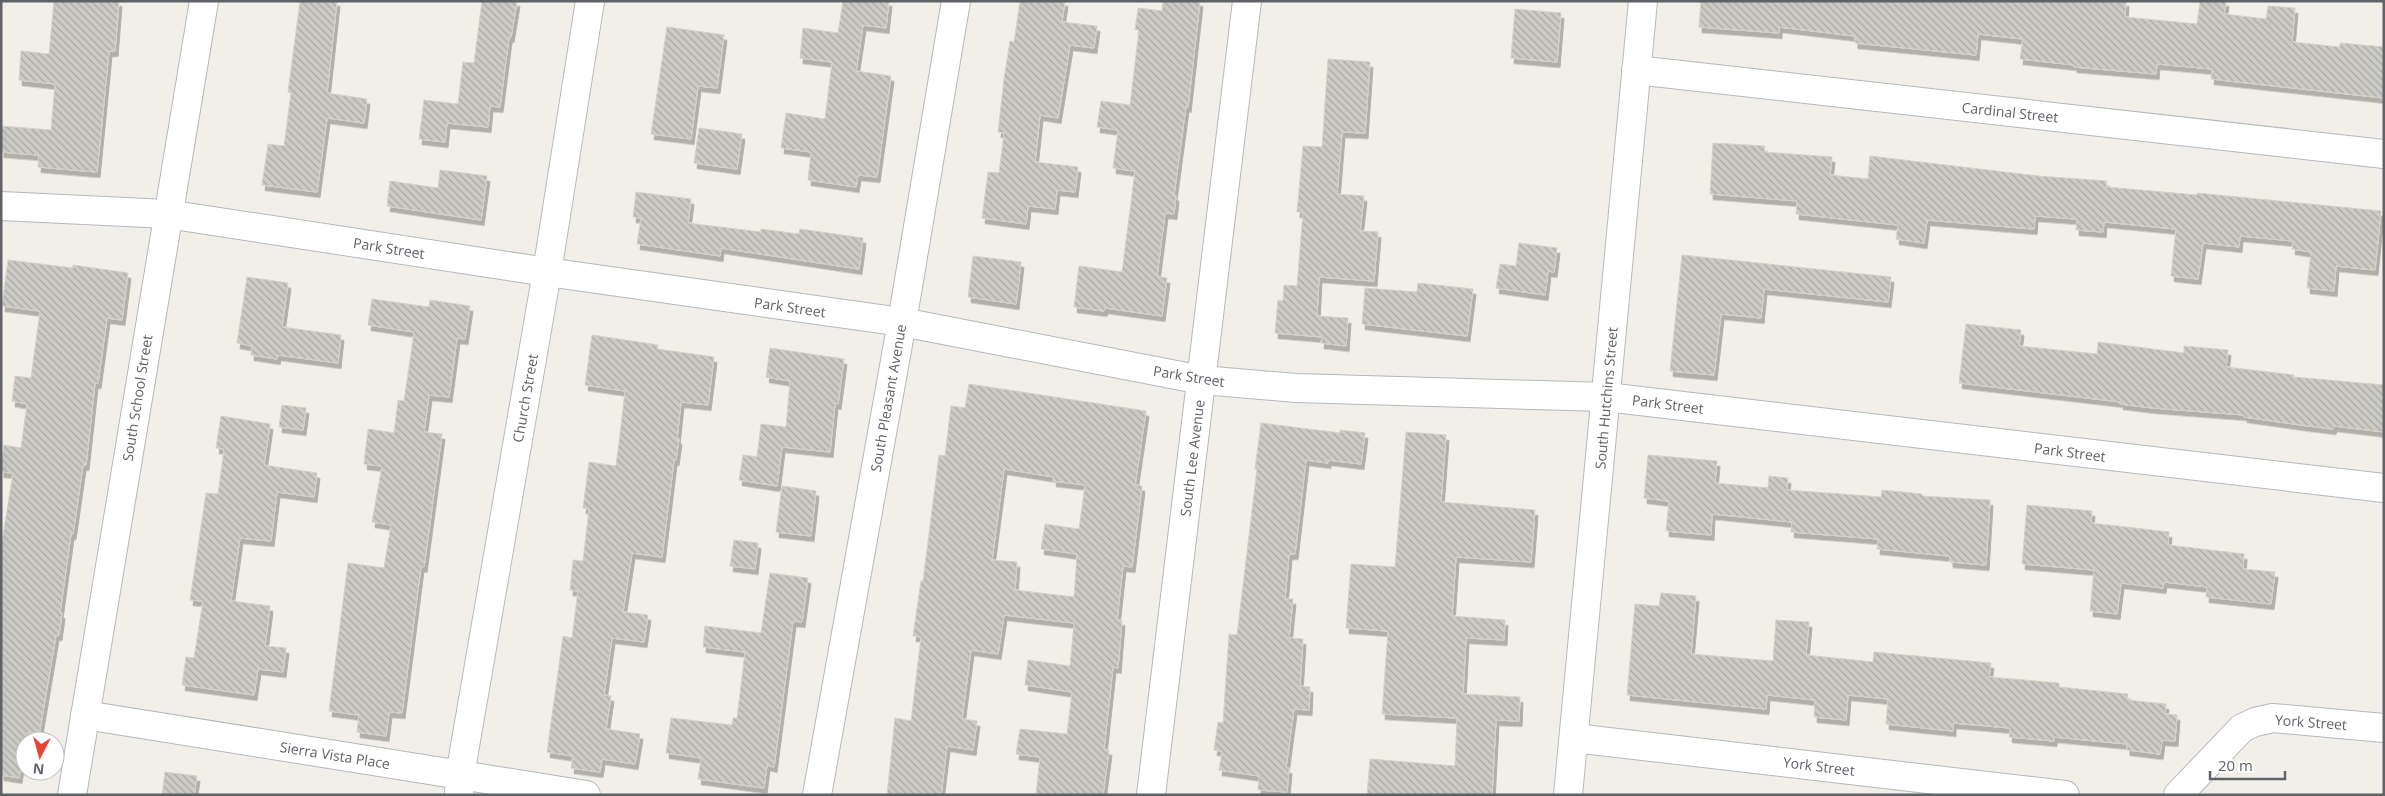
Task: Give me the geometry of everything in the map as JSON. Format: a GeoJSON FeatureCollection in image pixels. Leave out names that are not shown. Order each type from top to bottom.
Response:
{"type":"FeatureCollection","features":[{"type":"Feature","properties":{"kind":"street","name":"South School Street"},"geometry":{"type":"LineString","coordinates":[[72,795],[167,214],[204,1]]}},
{"type":"Feature","properties":{"kind":"street","name":"Church Street"},"geometry":{"type":"LineString","coordinates":[[459,785],[547,272],[590,1]]}},
{"type":"Feature","properties":{"kind":"street","name":"South Pleasant Avenue"},"geometry":{"type":"LineString","coordinates":[[817,795],[902,322],[956,1]]}},
{"type":"Feature","properties":{"kind":"street","name":"South Lee Avenue"},"geometry":{"type":"LineString","coordinates":[[1151,795],[1247,1]]}},
{"type":"Feature","properties":{"kind":"street","name":"South Hutchins Street"},"geometry":{"type":"LineString","coordinates":[[1568,795],[1642,1]]}},
{"type":"Feature","properties":{"kind":"street","name":"Cardinal Street"},"geometry":{"type":"LineString","coordinates":[[1636,70],[2384,154]]}},
{"type":"Feature","properties":{"kind":"street","name":"Park Street"},"geometry":{"type":"LineString","coordinates":[[1,206],[167,214],[547,272],[902,322],[1202,380],[1296,388],[1606,397],[2384,488]]}},
{"type":"Feature","properties":{"kind":"street","name":"Sierra Vista Place"},"geometry":{"type":"LineString","coordinates":[[84,715],[459,785],[586,795]]}},
{"type":"Feature","properties":{"kind":"street","name":"York Street"},"geometry":{"type":"LineString","coordinates":[[2178,795],[2242,728],[2255,722],[2272,718],[2384,728]]}},
{"type":"Feature","properties":{"kind":"street","name":"York Street"},"geometry":{"type":"LineString","coordinates":[[1574,738],[2065,795]]}},
{"type":"Feature","properties":{"kind":"building"},"geometry":{"type":"Polygon","coordinates":[[[54,1],[119,1],[115,51],[109,51],[97,172],[38,167],[39,155],[1,152],[1,126],[51,130],[55,84],[19,80],[21,51],[49,54],[54,1]]]}},
{"type":"Feature","properties":{"kind":"building"},"geometry":{"type":"Polygon","coordinates":[[[300,1],[337,1],[327,93],[367,99],[364,123],[327,118],[317,192],[262,185],[268,144],[284,146],[291,93],[288,92],[300,1]]]}},
{"type":"Feature","properties":{"kind":"building"},"geometry":{"type":"Polygon","coordinates":[[[482,1],[517,1],[511,37],[509,37],[500,107],[490,106],[488,127],[447,123],[445,142],[419,139],[424,100],[458,104],[463,62],[474,63],[482,1]]]}},
{"type":"Feature","properties":{"kind":"building"},"geometry":{"type":"Polygon","coordinates":[[[843,1],[889,1],[886,28],[863,25],[856,71],[891,76],[877,177],[858,175],[856,187],[808,180],[811,152],[781,148],[786,113],[825,119],[832,62],[800,58],[803,28],[838,33],[843,1]]]}},
{"type":"Feature","properties":{"kind":"building"},"geometry":{"type":"Polygon","coordinates":[[[1020,1],[1065,1],[1062,22],[1097,26],[1094,48],[1070,45],[1058,118],[1040,115],[1035,162],[1078,167],[1075,192],[1057,190],[1055,209],[1028,206],[1026,224],[982,218],[988,172],[999,173],[1004,133],[998,132],[1004,79],[1010,41],[1014,42],[1020,1]]]}},
{"type":"Feature","properties":{"kind":"building"},"geometry":{"type":"Polygon","coordinates":[[[1163,1],[1200,1],[1188,107],[1186,106],[1174,195],[1176,196],[1174,214],[1165,213],[1157,276],[1167,278],[1162,316],[1105,308],[1104,311],[1074,307],[1079,266],[1122,272],[1135,171],[1113,168],[1118,130],[1097,127],[1101,101],[1130,105],[1139,30],[1135,30],[1138,8],[1162,11],[1163,1]]]}},
{"type":"Feature","properties":{"kind":"building"},"geometry":{"type":"Polygon","coordinates":[[[1701,1],[2126,1],[2125,17],[2197,24],[2200,1],[2226,1],[2224,14],[2266,19],[2268,6],[2295,8],[2292,42],[2340,47],[2340,43],[2384,47],[2384,98],[2211,79],[2212,69],[2157,64],[2156,74],[2074,67],[2074,65],[2020,59],[2023,39],[1978,34],[1976,55],[1855,43],[1855,36],[1779,27],[1779,33],[1699,27],[1701,1]]]}},
{"type":"Feature","properties":{"kind":"building"},"geometry":{"type":"Polygon","coordinates":[[[1515,9],[1561,13],[1557,62],[1511,58],[1515,9]]]}},
{"type":"Feature","properties":{"kind":"building"},"geometry":{"type":"Polygon","coordinates":[[[667,27],[724,35],[717,88],[698,86],[691,139],[651,134],[667,27]]]}},
{"type":"Feature","properties":{"kind":"building"},"geometry":{"type":"Polygon","coordinates":[[[1328,59],[1370,62],[1365,133],[1342,132],[1337,194],[1364,196],[1360,231],[1378,232],[1374,281],[1319,277],[1317,316],[1348,318],[1346,346],[1321,343],[1322,337],[1275,333],[1278,300],[1283,301],[1284,285],[1297,286],[1303,212],[1297,212],[1303,146],[1322,147],[1328,59]]]}},
{"type":"Feature","properties":{"kind":"building"},"geometry":{"type":"Polygon","coordinates":[[[699,128],[742,134],[737,169],[694,163],[699,128]]]}},
{"type":"Feature","properties":{"kind":"building"},"geometry":{"type":"Polygon","coordinates":[[[1713,143],[1765,146],[1764,152],[1832,157],[1830,175],[1868,179],[1870,156],[2038,176],[2107,181],[2106,187],[2197,195],[2197,193],[2381,211],[2375,270],[2336,266],[2334,291],[2307,288],[2311,252],[2292,249],[2293,241],[2240,236],[2239,247],[2203,243],[2198,279],[2171,276],[2176,229],[2104,222],[2103,232],[2076,230],[2077,219],[2035,216],[2034,229],[1927,220],[1924,243],[1896,239],[1898,225],[1796,214],[1797,201],[1710,194],[1713,143]]]}},
{"type":"Feature","properties":{"kind":"building"},"geometry":{"type":"Polygon","coordinates":[[[440,170],[487,176],[481,220],[387,206],[390,181],[438,188],[440,170]]]}},
{"type":"Feature","properties":{"kind":"building"},"geometry":{"type":"Polygon","coordinates":[[[636,192],[691,199],[688,223],[761,232],[761,229],[799,234],[800,229],[863,238],[859,269],[721,248],[720,256],[637,244],[641,218],[633,217],[636,192]]]}},
{"type":"Feature","properties":{"kind":"building"},"geometry":{"type":"Polygon","coordinates":[[[1519,243],[1557,248],[1554,272],[1548,271],[1545,295],[1496,288],[1500,264],[1516,266],[1519,243]]]}},
{"type":"Feature","properties":{"kind":"building"},"geometry":{"type":"Polygon","coordinates":[[[1682,255],[1891,277],[1888,302],[1764,289],[1761,318],[1721,314],[1714,375],[1670,371],[1682,255]]]}},
{"type":"Feature","properties":{"kind":"building"},"geometry":{"type":"Polygon","coordinates":[[[973,256],[1021,262],[1016,304],[968,297],[973,256]]]}},
{"type":"Feature","properties":{"kind":"building"},"geometry":{"type":"Polygon","coordinates":[[[8,260],[73,268],[73,265],[128,273],[122,320],[107,318],[98,383],[95,383],[86,465],[83,465],[73,534],[71,534],[60,613],[62,613],[59,635],[56,635],[40,731],[15,731],[15,777],[1,775],[1,548],[13,473],[1,472],[1,466],[4,445],[21,448],[27,404],[12,401],[15,376],[31,378],[40,311],[2,306],[8,260]]]}},
{"type":"Feature","properties":{"kind":"building"},"geometry":{"type":"Polygon","coordinates":[[[247,277],[288,283],[282,327],[341,335],[338,363],[278,355],[277,359],[251,355],[252,346],[237,343],[247,277]]]}},
{"type":"Feature","properties":{"kind":"building"},"geometry":{"type":"Polygon","coordinates":[[[1418,283],[1473,289],[1467,336],[1362,324],[1365,288],[1417,292],[1418,283]]]}},
{"type":"Feature","properties":{"kind":"building"},"geometry":{"type":"Polygon","coordinates":[[[372,299],[429,307],[430,300],[470,306],[465,339],[457,338],[449,397],[429,395],[424,432],[442,434],[424,567],[421,566],[402,713],[389,712],[386,736],[357,732],[359,715],[329,711],[348,563],[384,568],[391,525],[372,522],[382,466],[364,464],[368,429],[394,433],[398,400],[404,401],[414,332],[368,325],[372,299]]]}},
{"type":"Feature","properties":{"kind":"building"},"geometry":{"type":"Polygon","coordinates":[[[1966,324],[2021,330],[2019,346],[2097,354],[2098,342],[2184,353],[2184,346],[2228,350],[2226,367],[2294,375],[2294,377],[2384,385],[2384,432],[2334,426],[2333,429],[2244,417],[2244,415],[2153,408],[2120,404],[2121,402],[1959,383],[1966,324]]]}},
{"type":"Feature","properties":{"kind":"building"},"geometry":{"type":"Polygon","coordinates":[[[592,335],[658,345],[657,349],[714,357],[708,405],[681,402],[677,439],[679,439],[676,460],[674,460],[662,557],[632,553],[623,612],[648,615],[644,642],[612,638],[604,695],[611,696],[606,729],[640,734],[635,764],[602,759],[600,772],[571,768],[573,756],[547,752],[563,636],[572,638],[578,591],[570,590],[573,560],[583,561],[589,509],[583,508],[589,462],[616,466],[625,391],[585,385],[592,335]]]}},
{"type":"Feature","properties":{"kind":"building"},"geometry":{"type":"Polygon","coordinates":[[[770,348],[844,359],[838,404],[835,403],[830,452],[782,447],[777,486],[739,480],[743,455],[757,457],[761,424],[786,427],[790,381],[766,377],[770,348]]]}},
{"type":"Feature","properties":{"kind":"building"},"geometry":{"type":"Polygon","coordinates":[[[969,384],[1146,411],[1135,485],[1142,486],[1132,567],[1123,566],[1117,620],[1122,620],[1118,668],[1113,667],[1104,749],[1109,750],[1103,795],[1036,795],[1040,757],[1016,754],[1020,729],[1067,734],[1072,692],[1025,685],[1028,660],[1070,666],[1074,623],[1004,615],[998,654],[971,650],[962,719],[977,721],[973,750],[947,746],[941,795],[887,795],[895,718],[911,721],[921,637],[913,636],[921,581],[923,581],[939,455],[945,456],[951,406],[965,408],[969,384]],[[1004,469],[992,560],[1017,562],[1015,590],[1074,597],[1077,554],[1041,549],[1045,524],[1079,529],[1085,485],[1053,481],[1054,477],[1004,469]]]}},
{"type":"Feature","properties":{"kind":"building"},"geometry":{"type":"Polygon","coordinates":[[[282,405],[306,408],[303,430],[279,427],[282,405]]]}},
{"type":"Feature","properties":{"kind":"building"},"geometry":{"type":"Polygon","coordinates":[[[221,416],[270,424],[264,465],[317,473],[314,497],[277,492],[271,541],[240,538],[231,601],[270,606],[265,646],[286,648],[283,672],[258,669],[254,695],[182,685],[186,657],[194,658],[203,601],[190,600],[206,493],[218,494],[224,449],[216,448],[221,416]]]}},
{"type":"Feature","properties":{"kind":"building"},"geometry":{"type":"Polygon","coordinates":[[[1261,423],[1340,433],[1340,430],[1365,433],[1361,464],[1328,460],[1328,463],[1306,460],[1295,554],[1289,554],[1285,599],[1293,599],[1289,638],[1303,639],[1300,686],[1310,687],[1309,710],[1294,709],[1286,768],[1289,768],[1287,792],[1258,790],[1259,776],[1219,770],[1222,751],[1214,750],[1218,722],[1223,723],[1229,634],[1237,635],[1261,423]]]}},
{"type":"Feature","properties":{"kind":"building"},"geometry":{"type":"Polygon","coordinates":[[[1406,432],[1446,435],[1441,502],[1535,510],[1531,562],[1456,557],[1452,616],[1505,620],[1504,640],[1466,638],[1463,694],[1520,697],[1519,721],[1496,720],[1492,795],[1367,795],[1370,759],[1455,766],[1457,718],[1382,714],[1388,631],[1346,628],[1351,564],[1395,567],[1406,432]]]}},
{"type":"Feature","properties":{"kind":"building"},"geometry":{"type":"Polygon","coordinates":[[[1648,455],[1717,461],[1715,483],[1768,488],[1769,476],[1788,478],[1787,490],[1881,497],[1882,490],[1922,494],[1922,496],[1990,500],[1986,565],[1950,562],[1950,556],[1877,549],[1878,539],[1791,532],[1792,522],[1712,514],[1711,535],[1666,531],[1669,501],[1644,498],[1648,455]]]}},
{"type":"Feature","properties":{"kind":"building"},"geometry":{"type":"Polygon","coordinates":[[[782,486],[816,491],[811,536],[776,532],[782,486]]]}},
{"type":"Feature","properties":{"kind":"building"},"geometry":{"type":"Polygon","coordinates":[[[2027,505],[2092,511],[2091,523],[2169,532],[2168,545],[2244,554],[2243,569],[2275,572],[2271,604],[2206,597],[2207,587],[2164,582],[2163,588],[2121,583],[2117,614],[2090,611],[2094,570],[2022,564],[2027,505]]]}},
{"type":"Feature","properties":{"kind":"building"},"geometry":{"type":"Polygon","coordinates":[[[734,540],[758,543],[755,569],[730,566],[734,540]]]}},
{"type":"Feature","properties":{"kind":"building"},"geometry":{"type":"Polygon","coordinates":[[[770,573],[808,578],[802,622],[793,621],[774,767],[767,765],[764,788],[698,779],[701,758],[666,753],[671,718],[732,725],[733,718],[737,718],[745,652],[703,647],[705,626],[761,633],[770,573]]]}},
{"type":"Feature","properties":{"kind":"building"},"geometry":{"type":"Polygon","coordinates":[[[1661,593],[1696,596],[1691,654],[1773,661],[1776,620],[1809,622],[1806,655],[1873,662],[1874,652],[1991,663],[1989,677],[2059,683],[2059,687],[2128,694],[2127,700],[2166,704],[2165,714],[2177,715],[2175,741],[2162,740],[2160,754],[2127,750],[2127,744],[2054,737],[2054,741],[2009,737],[2010,728],[1953,723],[1953,731],[1886,724],[1888,699],[1848,695],[1846,720],[1814,717],[1815,700],[1767,695],[1766,709],[1627,695],[1635,604],[1659,606],[1661,593]]]}},
{"type":"Feature","properties":{"kind":"building"},"geometry":{"type":"Polygon","coordinates":[[[165,772],[197,776],[194,795],[162,795],[165,772]]]}}]}
